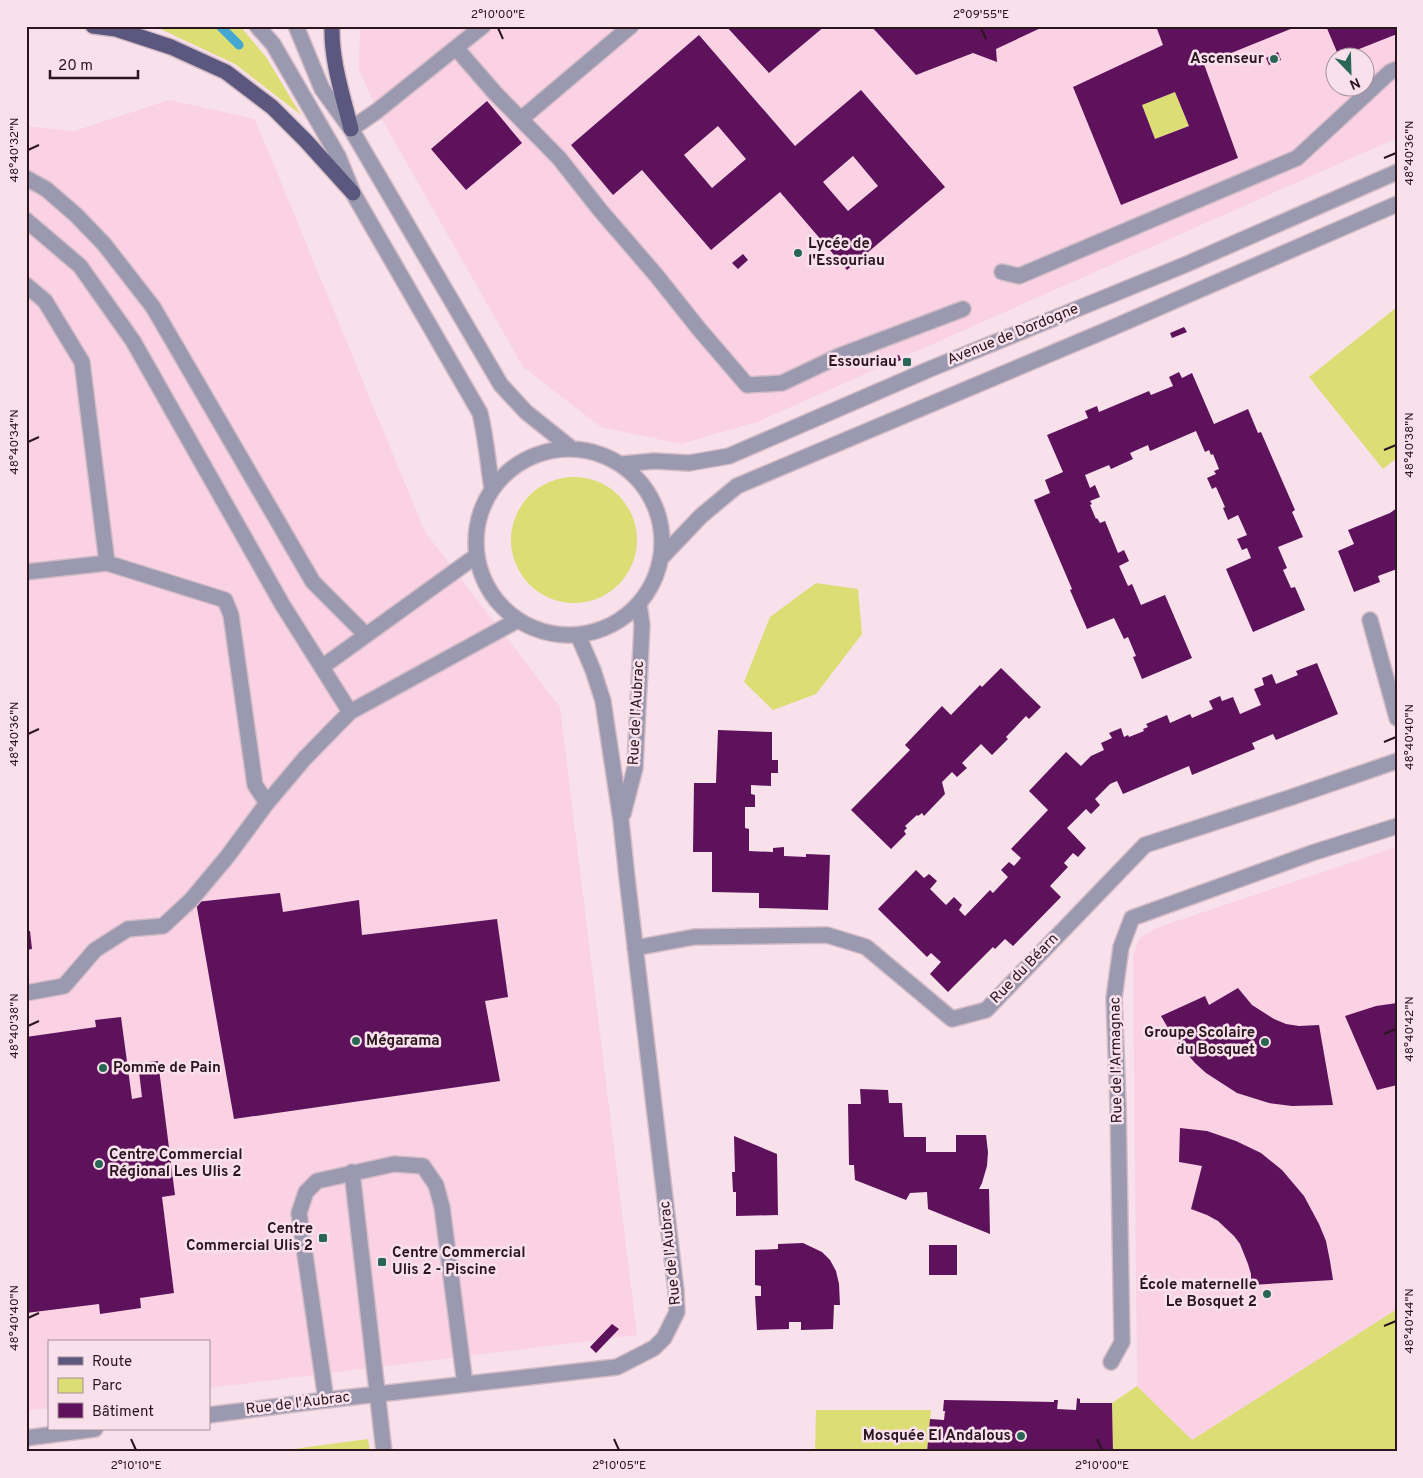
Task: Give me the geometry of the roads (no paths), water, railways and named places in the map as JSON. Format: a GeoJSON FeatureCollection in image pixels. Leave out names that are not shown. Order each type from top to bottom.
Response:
{"type":"FeatureCollection","features":[{"type":"Feature","properties":{"kind":"main road"},"geometry":{"type":"LineString","coordinates":[[93,26],[116,30],[171,47],[226,72],[272,107],[353,193]]}},
{"type":"Feature","properties":{"kind":"main road"},"geometry":{"type":"LineString","coordinates":[[332,26],[337,74],[351,129]]}},
{"type":"Feature","properties":{"kind":"street"},"geometry":{"type":"LineString","coordinates":[[257,26],[273,44],[338,156],[353,193],[480,413],[486,439],[492,489]]}},
{"type":"Feature","properties":{"kind":"street"},"geometry":{"type":"LineString","coordinates":[[296,26],[322,89],[351,129],[501,386],[526,412],[570,448]]}},
{"type":"Feature","properties":{"kind":"street"},"geometry":{"type":"LineString","coordinates":[[351,129],[377,111],[483,26]]}},
{"type":"Feature","properties":{"kind":"street"},"geometry":{"type":"LineString","coordinates":[[521,119],[631,26]]}},
{"type":"Feature","properties":{"kind":"street"},"geometry":{"type":"LineString","coordinates":[[456,48],[495,94],[559,158],[698,329],[747,385],[782,382],[839,356],[963,309]]}},
{"type":"Feature","properties":{"kind":"street"},"geometry":{"type":"LineString","coordinates":[[1002,272],[1019,276],[1297,158],[1390,72],[1397,69]]}},
{"type":"Feature","properties":{"kind":"street","name":"Avenue de Dordogne"},"geometry":{"type":"LineString","coordinates":[[622,464],[654,461],[689,463],[729,456],[930,369],[1187,264],[1397,172]]}},
{"type":"Feature","properties":{"kind":"street"},"geometry":{"type":"LineString","coordinates":[[26,178],[46,189],[76,215],[104,244],[153,307],[313,582],[366,635]]}},
{"type":"Feature","properties":{"kind":"street","name":"Avenue de Dordogne"},"geometry":{"type":"LineString","coordinates":[[662,558],[700,516],[737,486],[1114,327],[1397,204]]}},
{"type":"Feature","properties":{"kind":"street"},"geometry":{"type":"LineString","coordinates":[[26,220],[80,266],[132,341],[282,604],[350,712]]}},
{"type":"Feature","properties":{"kind":"street"},"geometry":{"type":"LineString","coordinates":[[26,285],[45,301],[82,362],[107,563]]}},
{"type":"Feature","properties":{"kind":"street"},"geometry":{"type":"LineString","coordinates":[[570,448],[598,452],[622,464],[642,482],[656,505],[663,531],[662,558],[654,582],[639,604],[622,619],[601,630],[578,635],[549,633],[518,620],[500,605],[484,582],[476,556],[476,532],[479,517],[492,489],[513,466],[541,453],[570,448]]}},
{"type":"Feature","properties":{"kind":"street"},"geometry":{"type":"LineString","coordinates":[[322,667],[476,556]]}},
{"type":"Feature","properties":{"kind":"street"},"geometry":{"type":"LineString","coordinates":[[26,572],[107,563],[225,600],[231,614],[255,785],[267,803]]}},
{"type":"Feature","properties":{"kind":"street","name":"Rue de l'Aubrac"},"geometry":{"type":"LineString","coordinates":[[621,820],[635,768],[642,625],[639,604]]}},
{"type":"Feature","properties":{"kind":"street"},"geometry":{"type":"LineString","coordinates":[[26,992],[64,986],[95,950],[128,928],[163,926],[191,900],[305,758],[350,712],[518,620]]}},
{"type":"Feature","properties":{"kind":"street"},"geometry":{"type":"LineString","coordinates":[[1370,620],[1397,718]]}},
{"type":"Feature","properties":{"kind":"street","name":"Rue de l'Aubrac"},"geometry":{"type":"LineString","coordinates":[[210,1415],[617,1367],[654,1348],[664,1338],[677,1312],[621,820],[603,701],[593,670],[578,635]]}},
{"type":"Feature","properties":{"kind":"street","name":"Rue du Béarn"},"geometry":{"type":"LineString","coordinates":[[635,948],[694,937],[827,935],[866,947],[952,1019],[986,1010],[1145,845],[1397,761]]}},
{"type":"Feature","properties":{"kind":"street","name":"Rue de l'Armagnac"},"geometry":{"type":"LineString","coordinates":[[1111,1362],[1122,1342],[1114,998],[1121,947],[1132,918],[1397,826]]}},
{"type":"Feature","properties":{"kind":"street"},"geometry":{"type":"LineString","coordinates":[[326,1400],[299,1212],[306,1192],[317,1181],[394,1164],[424,1166],[436,1185],[442,1207],[465,1384]]}},
{"type":"Feature","properties":{"kind":"street"},"geometry":{"type":"LineString","coordinates":[[352,1172],[384,1452]]}},
{"type":"Feature","properties":{"kind":"street"},"geometry":{"type":"LineString","coordinates":[[26,1438],[87,1430]]}},
{"type":"Feature","properties":{"kind":"waterway"},"geometry":{"type":"LineString","coordinates":[[220,26],[239,45]]}},
{"type":"Feature","properties":{"kind":"place","name":"Ascenseur"},"geometry":{"type":"Point","coordinates":[1274,59]}},
{"type":"Feature","properties":{"kind":"place","name":"Lycée de l'Essouriau"},"geometry":{"type":"Point","coordinates":[798,253]}},
{"type":"Feature","properties":{"kind":"place","name":"Essouriau"},"geometry":{"type":"Point","coordinates":[907,362]}},
{"type":"Feature","properties":{"kind":"place","name":"Mégarama"},"geometry":{"type":"Point","coordinates":[356,1041]}},
{"type":"Feature","properties":{"kind":"place","name":"Groupe Scolaire du Bosquet"},"geometry":{"type":"Point","coordinates":[1265,1042]}},
{"type":"Feature","properties":{"kind":"place","name":"Pomme de Pain"},"geometry":{"type":"Point","coordinates":[103,1068]}},
{"type":"Feature","properties":{"kind":"place","name":"Centre Commercial Régional Les Ulis 2"},"geometry":{"type":"Point","coordinates":[99,1164]}},
{"type":"Feature","properties":{"kind":"place","name":"Centre Commercial Ulis 2"},"geometry":{"type":"Point","coordinates":[323,1238]}},
{"type":"Feature","properties":{"kind":"place","name":"Centre Commercial Ulis 2 - Piscine"},"geometry":{"type":"Point","coordinates":[382,1262]}},
{"type":"Feature","properties":{"kind":"place","name":"École maternelle Le Bosquet 2"},"geometry":{"type":"Point","coordinates":[1267,1294]}},
{"type":"Feature","properties":{"kind":"place","name":"Mosquée El Andalous"},"geometry":{"type":"Point","coordinates":[1021,1436]}}]}
